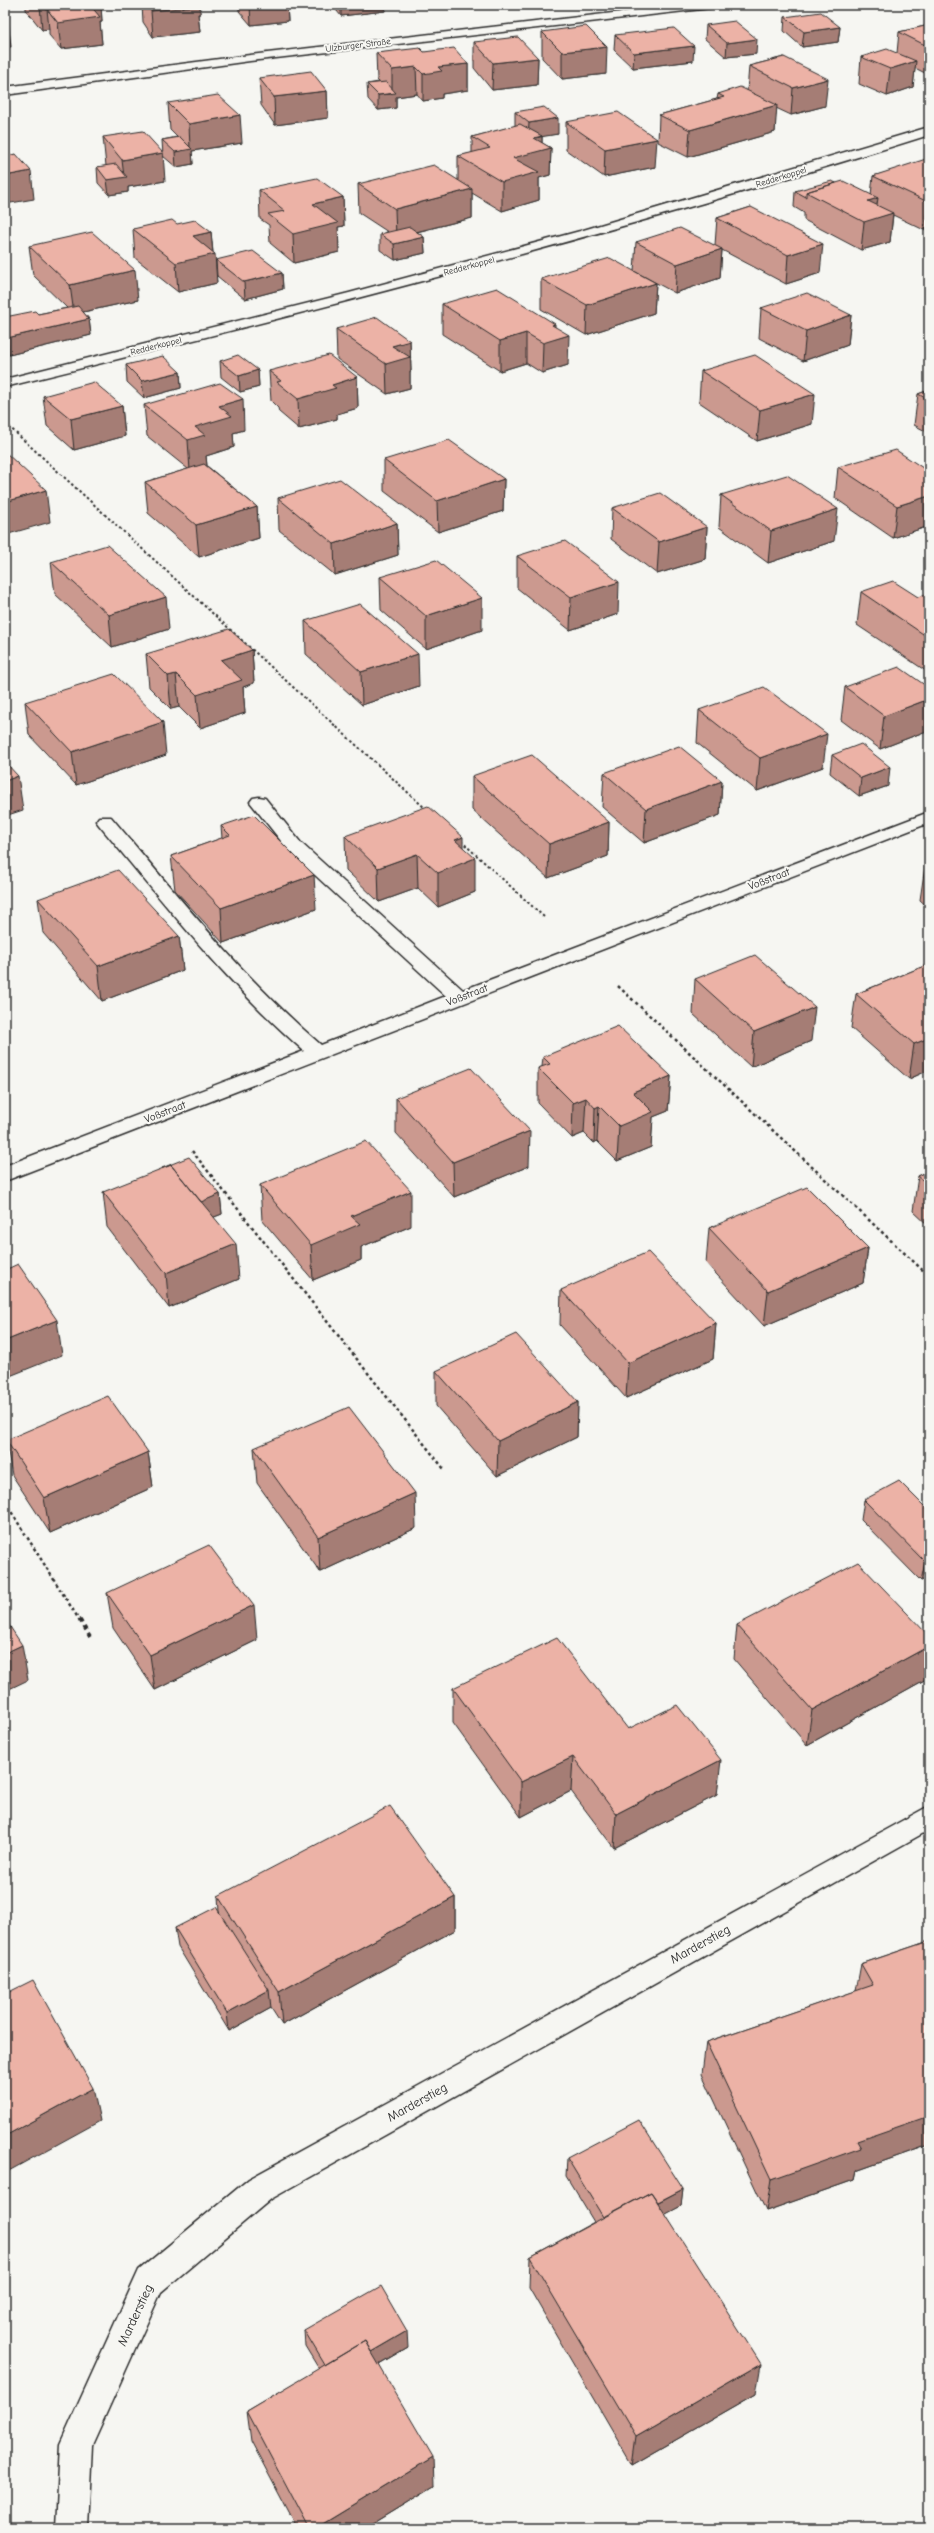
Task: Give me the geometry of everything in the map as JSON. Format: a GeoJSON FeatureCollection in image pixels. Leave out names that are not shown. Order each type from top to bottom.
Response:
{"type":"FeatureCollection","features":[{"type":"Feature","properties":{"kind":"street","name":"Ulzburger Straße"},"geometry":{"type":"LineString","coordinates":[[5,91],[250,58],[711,5]]}},
{"type":"Feature","properties":{"kind":"street","name":"Redderkoppel"},"geometry":{"type":"LineString","coordinates":[[5,383],[257,322],[464,267],[732,192],[929,130]]}},
{"type":"Feature","properties":{"kind":"street"},"geometry":{"type":"LineString","coordinates":[[259,802],[295,847],[460,998]]}},
{"type":"Feature","properties":{"kind":"street","name":"Voßstraat"},"geometry":{"type":"LineString","coordinates":[[5,1174],[929,817]]}},
{"type":"Feature","properties":{"kind":"street"},"geometry":{"type":"LineString","coordinates":[[105,821],[228,967],[271,1012],[318,1053]]}},
{"type":"Feature","properties":{"kind":"street","name":"Marderstieg"},"geometry":{"type":"LineString","coordinates":[[72,2528],[76,2444],[150,2281],[260,2189],[929,1817]]}},
{"type":"Feature","properties":{"kind":"path"},"geometry":{"type":"LineString","coordinates":[[5,423],[428,811]]}},
{"type":"Feature","properties":{"kind":"path"},"geometry":{"type":"LineString","coordinates":[[458,838],[929,1276]]}},
{"type":"Feature","properties":{"kind":"path"},"geometry":{"type":"LineString","coordinates":[[167,1111],[186,1144],[444,1468]]}},
{"type":"Feature","properties":{"kind":"path"},"geometry":{"type":"LineString","coordinates":[[5,1502],[90,1637]]}},
{"type":"Feature","properties":{"kind":"building"},"geometry":{"type":"Polygon","coordinates":[[[75,5],[90,5],[100,17],[58,23],[47,9],[75,5]]]}},
{"type":"Feature","properties":{"kind":"building"},"geometry":{"type":"Polygon","coordinates":[[[147,5],[197,5],[198,6],[151,11],[147,5]]]}},
{"type":"Feature","properties":{"kind":"building"},"geometry":{"type":"Polygon","coordinates":[[[821,12],[840,27],[804,32],[785,17],[821,12]]]}},
{"type":"Feature","properties":{"kind":"building"},"geometry":{"type":"Polygon","coordinates":[[[735,21],[757,39],[727,43],[706,25],[735,21]]]}},
{"type":"Feature","properties":{"kind":"building"},"geometry":{"type":"Polygon","coordinates":[[[929,25],[929,47],[899,32],[929,25]]]}},
{"type":"Feature","properties":{"kind":"building"},"geometry":{"type":"Polygon","coordinates":[[[586,26],[607,47],[562,52],[542,32],[586,26]]]}},
{"type":"Feature","properties":{"kind":"building"},"geometry":{"type":"Polygon","coordinates":[[[674,28],[694,46],[634,53],[615,35],[674,28]]]}},
{"type":"Feature","properties":{"kind":"building"},"geometry":{"type":"Polygon","coordinates":[[[518,37],[538,58],[493,63],[474,42],[518,37]]]}},
{"type":"Feature","properties":{"kind":"building"},"geometry":{"type":"Polygon","coordinates":[[[420,48],[424,52],[454,48],[468,64],[438,67],[442,71],[423,74],[416,67],[392,70],[376,53],[420,48]]]}},
{"type":"Feature","properties":{"kind":"building"},"geometry":{"type":"Polygon","coordinates":[[[887,49],[916,61],[890,69],[861,57],[887,49]]]}},
{"type":"Feature","properties":{"kind":"building"},"geometry":{"type":"Polygon","coordinates":[[[784,57],[828,79],[793,88],[749,66],[784,57]]]}},
{"type":"Feature","properties":{"kind":"building"},"geometry":{"type":"Polygon","coordinates":[[[311,71],[327,91],[274,97],[259,78],[311,71]]]}},
{"type":"Feature","properties":{"kind":"building"},"geometry":{"type":"Polygon","coordinates":[[[386,82],[396,93],[378,95],[367,84],[386,82]]]}},
{"type":"Feature","properties":{"kind":"building"},"geometry":{"type":"Polygon","coordinates":[[[740,87],[777,105],[690,130],[659,115],[724,97],[718,94],[740,87]]]}},
{"type":"Feature","properties":{"kind":"building"},"geometry":{"type":"Polygon","coordinates":[[[218,95],[240,115],[189,124],[168,103],[218,95]]]}},
{"type":"Feature","properties":{"kind":"building"},"geometry":{"type":"Polygon","coordinates":[[[544,107],[558,118],[529,123],[515,112],[544,107]]]}},
{"type":"Feature","properties":{"kind":"building"},"geometry":{"type":"Polygon","coordinates":[[[618,112],[657,139],[605,149],[566,122],[618,112]]]}},
{"type":"Feature","properties":{"kind":"building"},"geometry":{"type":"Polygon","coordinates":[[[520,124],[542,136],[534,138],[551,148],[513,158],[539,172],[502,182],[458,156],[490,148],[472,137],[520,124]]]}},
{"type":"Feature","properties":{"kind":"building"},"geometry":{"type":"Polygon","coordinates":[[[143,131],[163,153],[122,160],[103,137],[143,131]]]}},
{"type":"Feature","properties":{"kind":"building"},"geometry":{"type":"Polygon","coordinates":[[[180,137],[192,149],[175,152],[162,140],[180,137]]]}},
{"type":"Feature","properties":{"kind":"building"},"geometry":{"type":"Polygon","coordinates":[[[16,154],[31,171],[5,176],[5,156],[16,154]]]}},
{"type":"Feature","properties":{"kind":"building"},"geometry":{"type":"Polygon","coordinates":[[[926,159],[929,161],[928,202],[873,176],[926,159]]]}},
{"type":"Feature","properties":{"kind":"building"},"geometry":{"type":"Polygon","coordinates":[[[116,164],[127,177],[107,180],[97,167],[116,164]]]}},
{"type":"Feature","properties":{"kind":"building"},"geometry":{"type":"Polygon","coordinates":[[[434,165],[472,189],[395,209],[358,184],[434,165]]]}},
{"type":"Feature","properties":{"kind":"building"},"geometry":{"type":"Polygon","coordinates":[[[317,178],[343,197],[313,204],[338,223],[293,234],[268,214],[285,211],[259,190],[317,178]]]}},
{"type":"Feature","properties":{"kind":"building"},"geometry":{"type":"Polygon","coordinates":[[[832,181],[836,183],[806,192],[806,197],[795,191],[832,181]]]}},
{"type":"Feature","properties":{"kind":"building"},"geometry":{"type":"Polygon","coordinates":[[[843,181],[878,198],[868,201],[893,213],[864,222],[806,192],[843,181]]]}},
{"type":"Feature","properties":{"kind":"building"},"geometry":{"type":"Polygon","coordinates":[[[751,207],[823,244],[788,255],[717,218],[751,207]]]}},
{"type":"Feature","properties":{"kind":"building"},"geometry":{"type":"Polygon","coordinates":[[[172,220],[177,224],[195,220],[211,232],[193,236],[215,254],[176,263],[133,229],[172,220]]]}},
{"type":"Feature","properties":{"kind":"building"},"geometry":{"type":"Polygon","coordinates":[[[410,227],[424,237],[394,244],[380,234],[410,227]]]}},
{"type":"Feature","properties":{"kind":"building"},"geometry":{"type":"Polygon","coordinates":[[[680,228],[722,249],[677,264],[636,242],[680,228]]]}},
{"type":"Feature","properties":{"kind":"building"},"geometry":{"type":"Polygon","coordinates":[[[92,232],[135,270],[70,285],[29,246],[92,232]]]}},
{"type":"Feature","properties":{"kind":"building"},"geometry":{"type":"Polygon","coordinates":[[[253,251],[282,273],[244,282],[216,260],[253,251]]]}},
{"type":"Feature","properties":{"kind":"building"},"geometry":{"type":"Polygon","coordinates":[[[610,258],[656,283],[587,305],[541,279],[610,258]]]}},
{"type":"Feature","properties":{"kind":"building"},"geometry":{"type":"Polygon","coordinates":[[[497,288],[555,324],[552,325],[569,335],[543,343],[526,333],[500,341],[442,304],[497,288]]]}},
{"type":"Feature","properties":{"kind":"building"},"geometry":{"type":"Polygon","coordinates":[[[807,293],[851,315],[806,331],[761,308],[807,293]]]}},
{"type":"Feature","properties":{"kind":"building"},"geometry":{"type":"Polygon","coordinates":[[[78,306],[89,319],[7,338],[5,336],[5,317],[35,311],[38,314],[78,306]]]}},
{"type":"Feature","properties":{"kind":"building"},"geometry":{"type":"Polygon","coordinates":[[[377,317],[410,341],[392,346],[410,357],[386,364],[336,329],[377,317]]]}},
{"type":"Feature","properties":{"kind":"building"},"geometry":{"type":"Polygon","coordinates":[[[238,355],[258,370],[239,376],[220,361],[238,355]]]}},
{"type":"Feature","properties":{"kind":"building"},"geometry":{"type":"Polygon","coordinates":[[[329,355],[357,377],[332,385],[336,388],[298,399],[277,382],[281,381],[269,371],[329,355]]]}},
{"type":"Feature","properties":{"kind":"building"},"geometry":{"type":"Polygon","coordinates":[[[755,355],[815,394],[760,410],[701,371],[755,355]]]}},
{"type":"Feature","properties":{"kind":"building"},"geometry":{"type":"Polygon","coordinates":[[[163,356],[180,372],[142,381],[126,365],[163,356]]]}},
{"type":"Feature","properties":{"kind":"building"},"geometry":{"type":"Polygon","coordinates":[[[94,382],[122,406],[71,419],[43,396],[94,382]]]}},
{"type":"Feature","properties":{"kind":"building"},"geometry":{"type":"Polygon","coordinates":[[[220,383],[243,399],[219,406],[232,416],[195,427],[205,435],[188,440],[144,405],[220,383]]]}},
{"type":"Feature","properties":{"kind":"building"},"geometry":{"type":"Polygon","coordinates":[[[929,390],[929,400],[918,394],[929,390]]]}},
{"type":"Feature","properties":{"kind":"building"},"geometry":{"type":"Polygon","coordinates":[[[449,440],[504,479],[437,501],[384,460],[449,440]]]}},
{"type":"Feature","properties":{"kind":"building"},"geometry":{"type":"Polygon","coordinates":[[[896,450],[929,472],[929,496],[897,506],[838,467],[896,450]]]}},
{"type":"Feature","properties":{"kind":"building"},"geometry":{"type":"Polygon","coordinates":[[[5,452],[46,490],[5,502],[5,452]]]}},
{"type":"Feature","properties":{"kind":"building"},"geometry":{"type":"Polygon","coordinates":[[[204,464],[257,507],[196,525],[145,482],[204,464]]]}},
{"type":"Feature","properties":{"kind":"building"},"geometry":{"type":"Polygon","coordinates":[[[787,475],[838,509],[771,531],[721,495],[787,475]]]}},
{"type":"Feature","properties":{"kind":"building"},"geometry":{"type":"Polygon","coordinates":[[[340,479],[397,523],[334,544],[278,498],[340,479]]]}},
{"type":"Feature","properties":{"kind":"building"},"geometry":{"type":"Polygon","coordinates":[[[660,493],[707,527],[659,542],[612,508],[660,493]]]}},
{"type":"Feature","properties":{"kind":"building"},"geometry":{"type":"Polygon","coordinates":[[[565,541],[619,582],[571,597],[517,556],[565,541]]]}},
{"type":"Feature","properties":{"kind":"building"},"geometry":{"type":"Polygon","coordinates":[[[107,545],[166,597],[109,615],[51,562],[107,545]]]}},
{"type":"Feature","properties":{"kind":"building"},"geometry":{"type":"Polygon","coordinates":[[[436,560],[482,598],[426,616],[380,577],[436,560]]]}},
{"type":"Feature","properties":{"kind":"building"},"geometry":{"type":"Polygon","coordinates":[[[893,581],[918,597],[929,593],[929,638],[861,592],[893,581]]]}},
{"type":"Feature","properties":{"kind":"building"},"geometry":{"type":"Polygon","coordinates":[[[360,604],[418,654],[361,672],[305,621],[360,604]]]}},
{"type":"Feature","properties":{"kind":"building"},"geometry":{"type":"Polygon","coordinates":[[[229,629],[252,650],[221,660],[242,680],[197,695],[176,674],[168,676],[146,654],[229,629]]]}},
{"type":"Feature","properties":{"kind":"building"},"geometry":{"type":"Polygon","coordinates":[[[899,667],[929,688],[929,699],[884,716],[845,687],[899,667]]]}},
{"type":"Feature","properties":{"kind":"building"},"geometry":{"type":"Polygon","coordinates":[[[114,674],[163,722],[72,752],[25,702],[114,674]]]}},
{"type":"Feature","properties":{"kind":"building"},"geometry":{"type":"Polygon","coordinates":[[[764,687],[827,734],[760,758],[699,710],[764,687]]]}},
{"type":"Feature","properties":{"kind":"building"},"geometry":{"type":"Polygon","coordinates":[[[861,744],[890,767],[861,778],[832,755],[861,744]]]}},
{"type":"Feature","properties":{"kind":"building"},"geometry":{"type":"Polygon","coordinates":[[[679,746],[722,781],[646,809],[604,773],[679,746]]]}},
{"type":"Feature","properties":{"kind":"building"},"geometry":{"type":"Polygon","coordinates":[[[532,755],[609,822],[549,844],[472,776],[532,755]]]}},
{"type":"Feature","properties":{"kind":"building"},"geometry":{"type":"Polygon","coordinates":[[[5,762],[18,776],[5,781],[5,762]]]}},
{"type":"Feature","properties":{"kind":"building"},"geometry":{"type":"Polygon","coordinates":[[[428,806],[463,837],[455,840],[475,858],[438,873],[417,854],[378,868],[345,836],[428,806]]]}},
{"type":"Feature","properties":{"kind":"building"},"geometry":{"type":"Polygon","coordinates":[[[254,815],[314,875],[221,908],[171,856],[230,835],[221,826],[254,815]]]}},
{"type":"Feature","properties":{"kind":"building"},"geometry":{"type":"Polygon","coordinates":[[[118,870],[179,936],[98,966],[38,899],[118,870]]]}},
{"type":"Feature","properties":{"kind":"building"},"geometry":{"type":"Polygon","coordinates":[[[755,955],[815,1007],[754,1032],[695,979],[755,955]]]}},
{"type":"Feature","properties":{"kind":"building"},"geometry":{"type":"Polygon","coordinates":[[[929,964],[929,1038],[914,1044],[856,994],[929,964]]]}},
{"type":"Feature","properties":{"kind":"building"},"geometry":{"type":"Polygon","coordinates":[[[618,1026],[671,1076],[633,1092],[653,1112],[619,1126],[599,1106],[595,1108],[586,1098],[573,1103],[538,1068],[550,1064],[543,1057],[618,1026]]]}},
{"type":"Feature","properties":{"kind":"building"},"geometry":{"type":"Polygon","coordinates":[[[471,1068],[530,1131],[453,1162],[396,1098],[471,1068]]]}},
{"type":"Feature","properties":{"kind":"building"},"geometry":{"type":"Polygon","coordinates":[[[366,1141],[411,1191],[351,1216],[360,1224],[311,1245],[260,1185],[366,1141]]]}},
{"type":"Feature","properties":{"kind":"building"},"geometry":{"type":"Polygon","coordinates":[[[189,1157],[220,1194],[201,1202],[171,1165],[162,1168],[189,1157]]]}},
{"type":"Feature","properties":{"kind":"building"},"geometry":{"type":"Polygon","coordinates":[[[171,1165],[236,1244],[166,1273],[103,1192],[171,1165]]]}},
{"type":"Feature","properties":{"kind":"building"},"geometry":{"type":"Polygon","coordinates":[[[929,1171],[929,1185],[918,1176],[929,1171]]]}},
{"type":"Feature","properties":{"kind":"building"},"geometry":{"type":"Polygon","coordinates":[[[807,1187],[868,1248],[768,1291],[709,1228],[807,1187]]]}},
{"type":"Feature","properties":{"kind":"building"},"geometry":{"type":"Polygon","coordinates":[[[648,1252],[716,1323],[628,1363],[561,1290],[648,1252]]]}},
{"type":"Feature","properties":{"kind":"building"},"geometry":{"type":"Polygon","coordinates":[[[18,1264],[57,1320],[5,1341],[5,1270],[18,1264]]]}},
{"type":"Feature","properties":{"kind":"building"},"geometry":{"type":"Polygon","coordinates":[[[516,1334],[578,1402],[498,1441],[436,1371],[516,1334]]]}},
{"type":"Feature","properties":{"kind":"building"},"geometry":{"type":"Polygon","coordinates":[[[108,1396],[148,1452],[44,1498],[6,1440],[108,1396]]]}},
{"type":"Feature","properties":{"kind":"building"},"geometry":{"type":"Polygon","coordinates":[[[349,1407],[415,1493],[318,1537],[254,1448],[349,1407]]]}},
{"type":"Feature","properties":{"kind":"building"},"geometry":{"type":"Polygon","coordinates":[[[899,1481],[929,1511],[929,1559],[925,1562],[864,1500],[899,1481]]]}},
{"type":"Feature","properties":{"kind":"building"},"geometry":{"type":"Polygon","coordinates":[[[209,1545],[254,1605],[150,1655],[107,1593],[209,1545]]]}},
{"type":"Feature","properties":{"kind":"building"},"geometry":{"type":"Polygon","coordinates":[[[858,1562],[929,1636],[929,1646],[812,1710],[737,1625],[858,1562]]]}},
{"type":"Feature","properties":{"kind":"building"},"geometry":{"type":"Polygon","coordinates":[[[5,1619],[22,1645],[5,1653],[5,1619]]]}},
{"type":"Feature","properties":{"kind":"building"},"geometry":{"type":"Polygon","coordinates":[[[557,1638],[628,1729],[677,1705],[721,1760],[616,1814],[573,1757],[521,1782],[453,1688],[557,1638]]]}},
{"type":"Feature","properties":{"kind":"building"},"geometry":{"type":"Polygon","coordinates":[[[390,1806],[455,1897],[279,1992],[218,1896],[390,1806]]]}},
{"type":"Feature","properties":{"kind":"building"},"geometry":{"type":"Polygon","coordinates":[[[216,1907],[269,1990],[227,2013],[175,1928],[216,1907]]]}},
{"type":"Feature","properties":{"kind":"building"},"geometry":{"type":"Polygon","coordinates":[[[929,1941],[929,2088],[927,2089],[929,2093],[929,2116],[857,2141],[861,2148],[771,2180],[706,2042],[873,1985],[861,1964],[929,1941]]]}},
{"type":"Feature","properties":{"kind":"building"},"geometry":{"type":"Polygon","coordinates":[[[33,1980],[93,2088],[5,2136],[5,1994],[33,1980]]]}},
{"type":"Feature","properties":{"kind":"building"},"geometry":{"type":"Polygon","coordinates":[[[639,2120],[683,2189],[658,2202],[651,2192],[603,2217],[567,2158],[639,2120]]]}},
{"type":"Feature","properties":{"kind":"building"},"geometry":{"type":"Polygon","coordinates":[[[651,2192],[761,2364],[636,2436],[530,2257],[651,2192]]]}},
{"type":"Feature","properties":{"kind":"building"},"geometry":{"type":"Polygon","coordinates":[[[381,2286],[407,2331],[371,2352],[365,2341],[325,2365],[304,2330],[381,2286]]]}},
{"type":"Feature","properties":{"kind":"building"},"geometry":{"type":"Polygon","coordinates":[[[365,2341],[433,2457],[316,2528],[309,2528],[247,2411],[365,2341]]]}}]}
